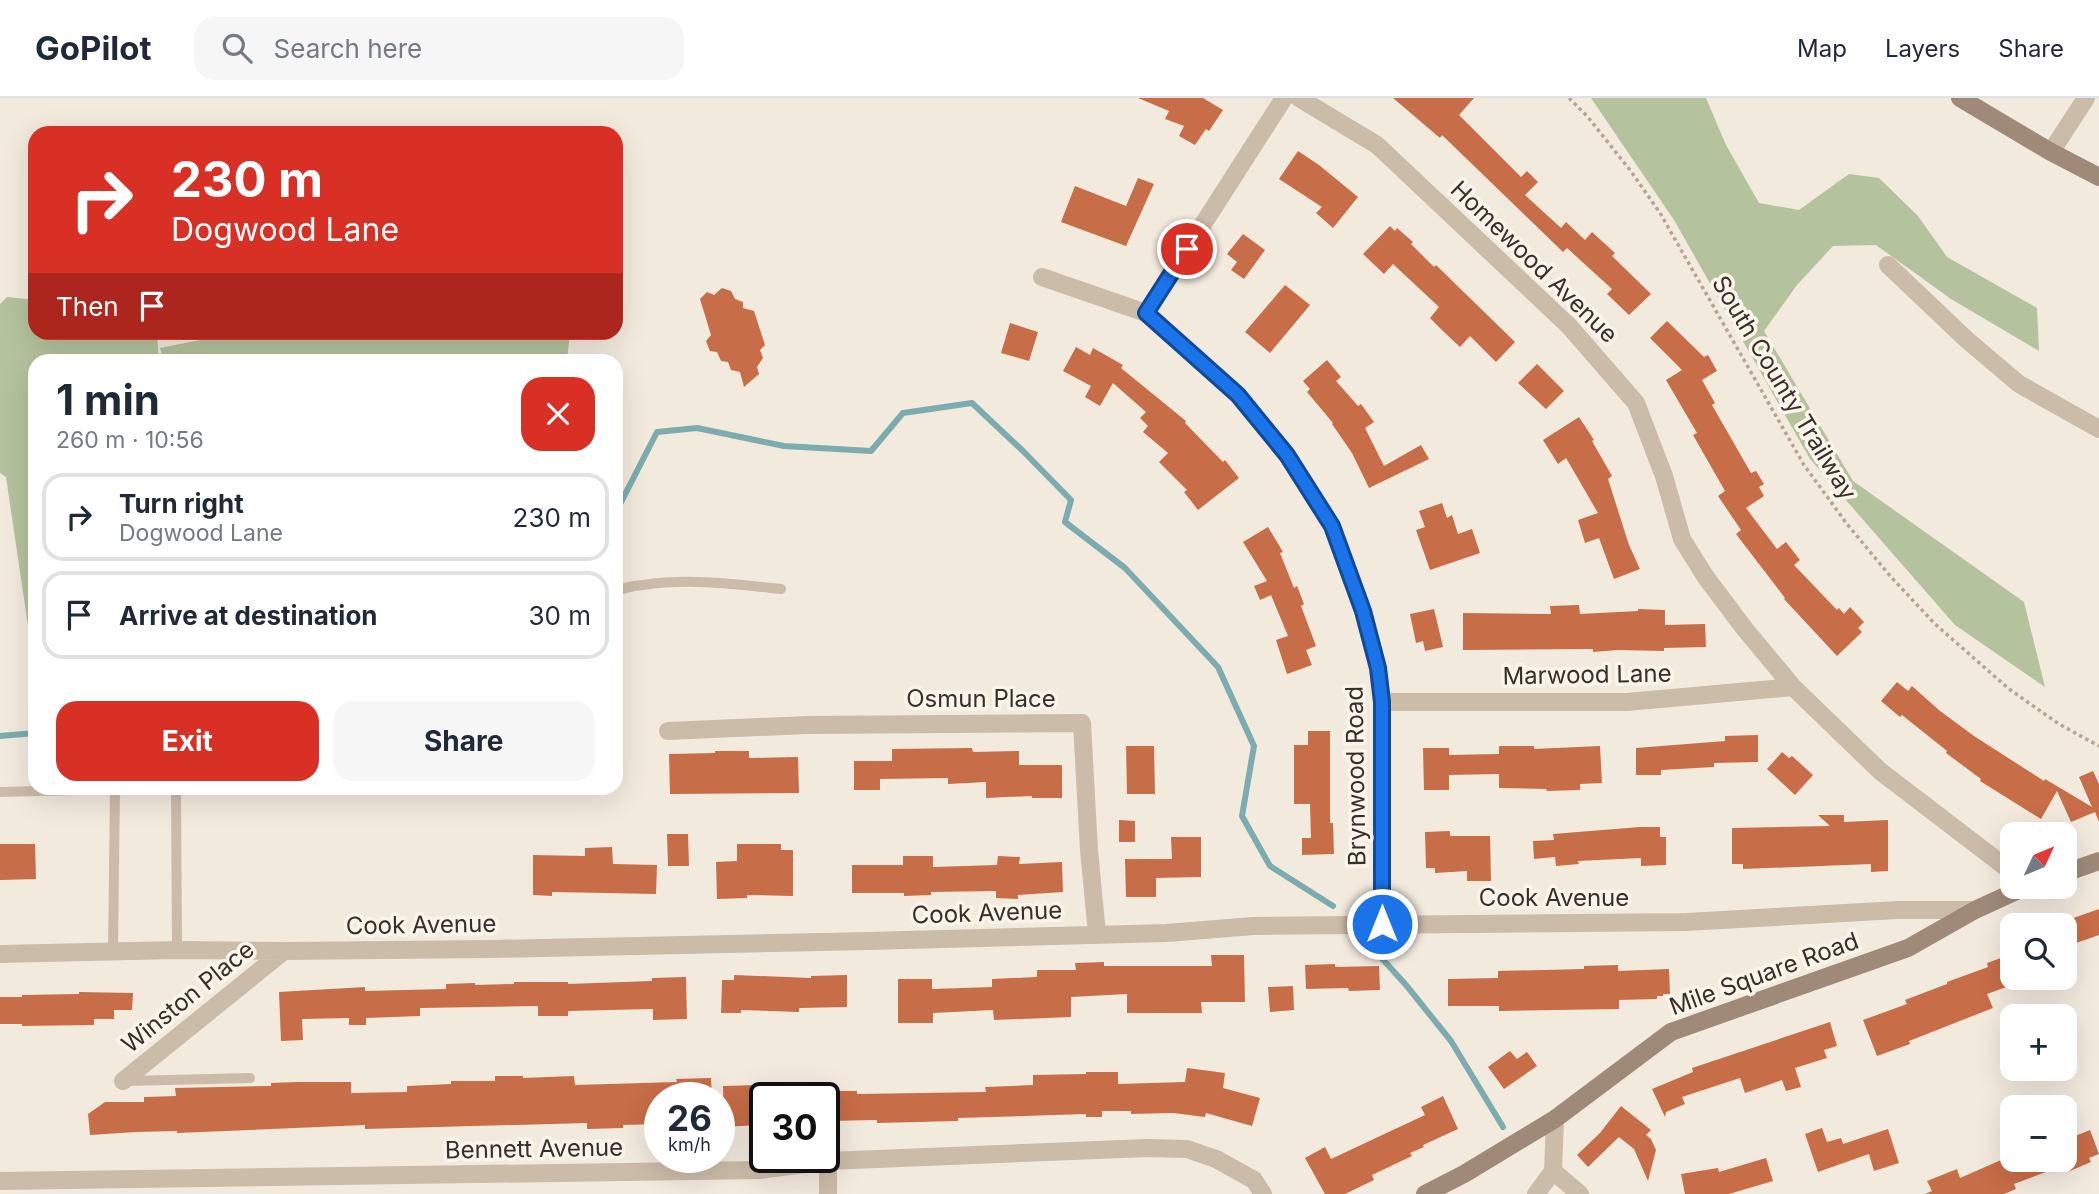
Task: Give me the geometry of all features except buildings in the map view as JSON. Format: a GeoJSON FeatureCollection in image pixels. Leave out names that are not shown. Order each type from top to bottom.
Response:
{"type":"FeatureCollection","features":[{"type":"Feature","properties":{"kind":"street"},"geometry":{"type":"LineString","coordinates":[[1146,313],[1284,98]]}},
{"type":"Feature","properties":{"kind":"street","name":"Homewood Avenue"},"geometry":{"type":"LineString","coordinates":[[1299,98],[1377,145],[1569,326],[1636,403],[1664,476],[1682,539],[1705,576],[1793,687],[1880,771],[2000,863]]}},
{"type":"Feature","properties":{"kind":"street"},"geometry":{"type":"LineString","coordinates":[[1960,98],[2099,177]]}},
{"type":"Feature","properties":{"kind":"street"},"geometry":{"type":"LineString","coordinates":[[2051,152],[2086,98]]}},
{"type":"Feature","properties":{"kind":"street"},"geometry":{"type":"LineString","coordinates":[[1888,265],[2019,384],[2099,429]]}},
{"type":"Feature","properties":{"kind":"street","name":"Brynwood Road"},"geometry":{"type":"LineString","coordinates":[[1042,277],[1146,313],[1238,395],[1287,455],[1332,526],[1363,611],[1378,668],[1382,702],[1382,924]]}},
{"type":"Feature","properties":{"kind":"street","name":"Marwood Lane"},"geometry":{"type":"LineString","coordinates":[[1382,702],[1627,702],[1793,687]]}},
{"type":"Feature","properties":{"kind":"street","name":"Osmun Place"},"geometry":{"type":"LineString","coordinates":[[668,731],[807,725],[1082,723],[1097,934]]}},
{"type":"Feature","properties":{"kind":"street"},"geometry":{"type":"LineString","coordinates":[[2077,869],[2099,861]]}},
{"type":"Feature","properties":{"kind":"street","name":"Mile Square Road"},"geometry":{"type":"LineString","coordinates":[[1425,1194],[1464,1174],[1555,1119],[1671,1032],[1908,948],[1975,909],[2000,898]]}},
{"type":"Feature","properties":{"kind":"street","name":"Cook Avenue"},"geometry":{"type":"LineString","coordinates":[[0,954],[519,948],[1167,933],[1253,926],[1686,922],[1898,910],[1975,909]]}},
{"type":"Feature","properties":{"kind":"street","name":"Winston Place"},"geometry":{"type":"LineString","coordinates":[[123,1081],[284,951]]}},
{"type":"Feature","properties":{"kind":"street"},"geometry":{"type":"LineString","coordinates":[[1536,1194],[1553,1171],[1555,1119]]}},
{"type":"Feature","properties":{"kind":"street","name":"Bennett Avenue"},"geometry":{"type":"LineString","coordinates":[[840,1161],[1147,1148],[1187,1149],[1216,1159],[1254,1181],[1263,1194]]}},
{"type":"Feature","properties":{"kind":"street","name":"Bennett Avenue"},"geometry":{"type":"LineString","coordinates":[[0,1181],[749,1170]]}},
{"type":"Feature","properties":{"kind":"street"},"geometry":{"type":"LineString","coordinates":[[1553,1171],[1580,1194]]}},
{"type":"Feature","properties":{"kind":"street"},"geometry":{"type":"LineString","coordinates":[[828,1173],[828,1194]]}},
{"type":"Feature","properties":{"kind":"lane"},"geometry":{"type":"LineString","coordinates":[[623,588],[707,581],[781,589]]}},
{"type":"Feature","properties":{"kind":"lane"},"geometry":{"type":"LineString","coordinates":[[0,792],[28,791]]}},
{"type":"Feature","properties":{"kind":"lane"},"geometry":{"type":"LineString","coordinates":[[113,951],[115,795]]}},
{"type":"Feature","properties":{"kind":"lane"},"geometry":{"type":"LineString","coordinates":[[176,795],[177,950]]}},
{"type":"Feature","properties":{"kind":"lane"},"geometry":{"type":"LineString","coordinates":[[123,1081],[250,1078]]}},
{"type":"Feature","properties":{"kind":"path","name":"South County Trailway"},"geometry":{"type":"LineString","coordinates":[[1569,98],[1630,170],[1660,213],[1804,465],[1847,524],[1935,624],[2000,681],[2059,724],[2099,746]]}},
{"type":"Feature","properties":{"kind":"green space"},"geometry":{"type":"Polygon","coordinates":[[[1591,98],[1706,98],[1726,145],[1759,203],[1799,210],[1849,174],[1879,178],[1918,216],[1947,257],[2037,308],[2039,351],[1951,299],[1876,245],[1833,246],[1797,285],[1764,331],[1853,481],[2024,602],[2045,687],[1955,625],[1810,459],[1674,220],[1591,98]]]}},
{"type":"Feature","properties":{"kind":"green space"},"geometry":{"type":"Polygon","coordinates":[[[7,297],[28,299],[28,340],[158,340],[159,354],[28,354],[28,626],[6,477],[0,473],[0,304],[7,297]]]}},
{"type":"Feature","properties":{"kind":"green space"},"geometry":{"type":"Polygon","coordinates":[[[200,340],[569,340],[568,354],[162,354],[160,348],[200,340]]]}},
{"type":"Feature","properties":{"kind":"waterway"},"geometry":{"type":"LineString","coordinates":[[623,498],[657,432],[697,428],[784,446],[871,451],[903,413],[972,403],[1071,500],[1065,522],[1125,568],[1218,667],[1254,746],[1242,816],[1270,866],[1333,906]]}},
{"type":"Feature","properties":{"kind":"waterway"},"geometry":{"type":"LineString","coordinates":[[0,736],[28,734]]}},
{"type":"Feature","properties":{"kind":"waterway"},"geometry":{"type":"LineString","coordinates":[[1377,953],[1451,1041],[1503,1127]]}},
{"type":"Feature","properties":{"kind":"route"},"geometry":{"type":"LineString","coordinates":[[1187,249],[1146,313],[1238,395],[1287,455],[1332,526],[1363,611],[1378,668],[1382,702],[1382,924]]}}]}
